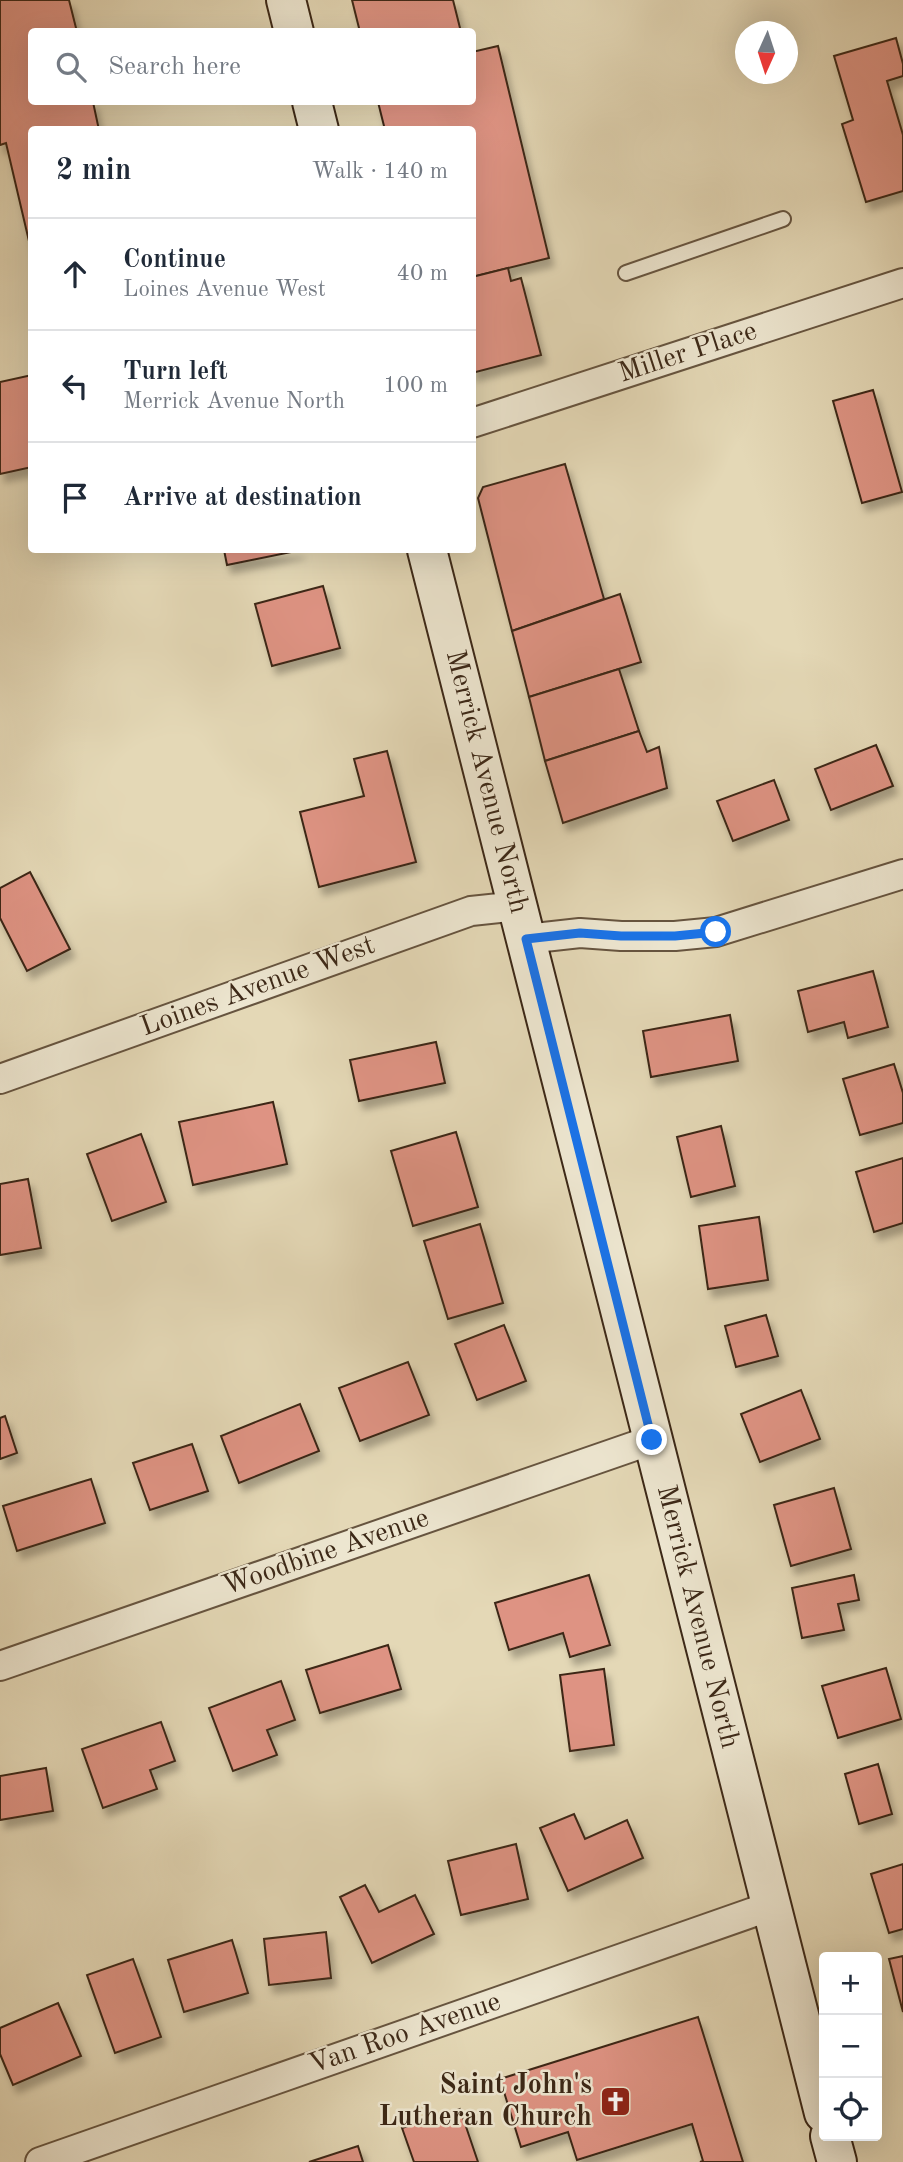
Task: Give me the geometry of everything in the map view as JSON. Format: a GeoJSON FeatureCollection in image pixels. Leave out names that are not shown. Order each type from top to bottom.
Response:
{"type":"FeatureCollection","features":[{"type":"Feature","properties":{"kind":"main road"},"geometry":{"type":"LineString","coordinates":[[286,0],[293,28]]}},
{"type":"Feature","properties":{"kind":"main road"},"geometry":{"type":"LineString","coordinates":[[313,105],[318,126]]}},
{"type":"Feature","properties":{"kind":"main road","name":"Merrick Avenue North"},"geometry":{"type":"LineString","coordinates":[[428,553],[819,2093]]}},
{"type":"Feature","properties":{"kind":"main road"},"geometry":{"type":"LineString","coordinates":[[831,2141],[837,2162]]}},
{"type":"Feature","properties":{"kind":"street","name":"Miller Place"},"geometry":{"type":"LineString","coordinates":[[476,422],[903,283]]}},
{"type":"Feature","properties":{"kind":"street","name":"Loines Avenue West"},"geometry":{"type":"LineString","coordinates":[[0,1079],[471,911],[580,933],[675,936],[716,932],[903,874]]}},
{"type":"Feature","properties":{"kind":"street","name":"Woodbine Avenue"},"geometry":{"type":"LineString","coordinates":[[0,1666],[652,1440]]}},
{"type":"Feature","properties":{"kind":"street","name":"Van Roo Avenue"},"geometry":{"type":"LineString","coordinates":[[40,2162],[771,1906]]}},
{"type":"Feature","properties":{"kind":"lane"},"geometry":{"type":"LineString","coordinates":[[626,273],[783,219]]}},
{"type":"Feature","properties":{"kind":"building"},"geometry":{"type":"Polygon","coordinates":[[[0,0],[69,0],[76,28],[28,28],[28,105],[94,105],[98,126],[28,126],[28,237],[6,143],[0,145],[0,0]]]}},
{"type":"Feature","properties":{"kind":"building"},"geometry":{"type":"Polygon","coordinates":[[[352,0],[453,0],[460,28],[359,28],[352,0]]]}},
{"type":"Feature","properties":{"kind":"building"},"geometry":{"type":"Polygon","coordinates":[[[896,38],[903,64],[903,76],[887,81],[903,135],[903,191],[866,202],[842,124],[853,120],[834,56],[896,38]]]}},
{"type":"Feature","properties":{"kind":"building"},"geometry":{"type":"Polygon","coordinates":[[[498,46],[549,258],[476,276],[476,126],[384,126],[379,105],[476,105],[476,51],[498,46]]]}},
{"type":"Feature","properties":{"kind":"building"},"geometry":{"type":"Polygon","coordinates":[[[508,268],[511,281],[521,278],[541,355],[476,372],[476,276],[508,268]]]}},
{"type":"Feature","properties":{"kind":"building"},"geometry":{"type":"Polygon","coordinates":[[[28,376],[28,468],[0,474],[0,382],[28,376]]]}},
{"type":"Feature","properties":{"kind":"building"},"geometry":{"type":"Polygon","coordinates":[[[873,390],[902,492],[862,503],[833,401],[873,390]]]}},
{"type":"Feature","properties":{"kind":"building"},"geometry":{"type":"Polygon","coordinates":[[[565,464],[604,599],[512,631],[478,498],[483,487],[565,464]]]}},
{"type":"Feature","properties":{"kind":"building"},"geometry":{"type":"Polygon","coordinates":[[[225,553],[286,553],[227,565],[225,553]]]}},
{"type":"Feature","properties":{"kind":"building"},"geometry":{"type":"Polygon","coordinates":[[[323,586],[340,648],[272,666],[255,604],[323,586]]]}},
{"type":"Feature","properties":{"kind":"building"},"geometry":{"type":"Polygon","coordinates":[[[620,594],[641,662],[529,697],[512,631],[620,594]]]}},
{"type":"Feature","properties":{"kind":"building"},"geometry":{"type":"Polygon","coordinates":[[[619,669],[639,731],[545,761],[529,697],[619,669]]]}},
{"type":"Feature","properties":{"kind":"building"},"geometry":{"type":"Polygon","coordinates":[[[639,731],[647,752],[659,747],[667,788],[563,823],[545,761],[639,731]]]}},
{"type":"Feature","properties":{"kind":"building"},"geometry":{"type":"Polygon","coordinates":[[[876,745],[893,786],[831,810],[815,769],[876,745]]]}},
{"type":"Feature","properties":{"kind":"building"},"geometry":{"type":"Polygon","coordinates":[[[387,751],[416,862],[319,887],[300,812],[364,796],[354,759],[387,751]]]}},
{"type":"Feature","properties":{"kind":"building"},"geometry":{"type":"Polygon","coordinates":[[[774,780],[789,820],[733,841],[717,801],[774,780]]]}},
{"type":"Feature","properties":{"kind":"building"},"geometry":{"type":"Polygon","coordinates":[[[30,872],[70,949],[27,971],[0,918],[0,888],[30,872]]]}},
{"type":"Feature","properties":{"kind":"building"},"geometry":{"type":"Polygon","coordinates":[[[873,971],[888,1027],[848,1038],[844,1022],[808,1032],[798,991],[873,971]]]}},
{"type":"Feature","properties":{"kind":"building"},"geometry":{"type":"Polygon","coordinates":[[[730,1015],[738,1061],[651,1077],[643,1031],[730,1015]]]}},
{"type":"Feature","properties":{"kind":"building"},"geometry":{"type":"Polygon","coordinates":[[[436,1042],[445,1083],[359,1101],[350,1060],[436,1042]]]}},
{"type":"Feature","properties":{"kind":"building"},"geometry":{"type":"Polygon","coordinates":[[[894,1064],[903,1093],[903,1123],[860,1135],[843,1079],[894,1064]]]}},
{"type":"Feature","properties":{"kind":"building"},"geometry":{"type":"Polygon","coordinates":[[[273,1102],[287,1164],[193,1185],[179,1122],[273,1102]]]}},
{"type":"Feature","properties":{"kind":"building"},"geometry":{"type":"Polygon","coordinates":[[[721,1126],[735,1186],[691,1197],[677,1137],[721,1126]]]}},
{"type":"Feature","properties":{"kind":"building"},"geometry":{"type":"Polygon","coordinates":[[[456,1132],[478,1207],[413,1226],[391,1151],[456,1132]]]}},
{"type":"Feature","properties":{"kind":"building"},"geometry":{"type":"Polygon","coordinates":[[[141,1134],[166,1202],[112,1221],[87,1154],[141,1134]]]}},
{"type":"Feature","properties":{"kind":"building"},"geometry":{"type":"Polygon","coordinates":[[[903,1158],[903,1223],[874,1232],[856,1172],[903,1158]]]}},
{"type":"Feature","properties":{"kind":"building"},"geometry":{"type":"Polygon","coordinates":[[[28,1179],[41,1248],[0,1255],[0,1184],[28,1179]]]}},
{"type":"Feature","properties":{"kind":"building"},"geometry":{"type":"Polygon","coordinates":[[[759,1217],[768,1280],[708,1289],[699,1226],[759,1217]]]}},
{"type":"Feature","properties":{"kind":"building"},"geometry":{"type":"Polygon","coordinates":[[[480,1224],[503,1303],[448,1319],[424,1241],[480,1224]]]}},
{"type":"Feature","properties":{"kind":"building"},"geometry":{"type":"Polygon","coordinates":[[[766,1315],[778,1356],[736,1367],[725,1326],[766,1315]]]}},
{"type":"Feature","properties":{"kind":"building"},"geometry":{"type":"Polygon","coordinates":[[[504,1325],[526,1381],[477,1400],[455,1344],[504,1325]]]}},
{"type":"Feature","properties":{"kind":"building"},"geometry":{"type":"Polygon","coordinates":[[[408,1362],[429,1415],[360,1441],[339,1388],[408,1362]]]}},
{"type":"Feature","properties":{"kind":"building"},"geometry":{"type":"Polygon","coordinates":[[[801,1390],[820,1439],[760,1462],[741,1414],[801,1390]]]}},
{"type":"Feature","properties":{"kind":"building"},"geometry":{"type":"Polygon","coordinates":[[[300,1404],[319,1451],[239,1483],[221,1436],[300,1404]]]}},
{"type":"Feature","properties":{"kind":"building"},"geometry":{"type":"Polygon","coordinates":[[[5,1416],[17,1453],[0,1459],[0,1418],[5,1416]]]}},
{"type":"Feature","properties":{"kind":"building"},"geometry":{"type":"Polygon","coordinates":[[[192,1444],[208,1491],[150,1510],[133,1463],[192,1444]]]}},
{"type":"Feature","properties":{"kind":"building"},"geometry":{"type":"Polygon","coordinates":[[[91,1479],[105,1523],[17,1551],[3,1506],[91,1479]]]}},
{"type":"Feature","properties":{"kind":"building"},"geometry":{"type":"Polygon","coordinates":[[[834,1488],[851,1549],[791,1566],[774,1505],[834,1488]]]}},
{"type":"Feature","properties":{"kind":"building"},"geometry":{"type":"Polygon","coordinates":[[[589,1575],[610,1645],[570,1657],[563,1633],[509,1650],[495,1603],[589,1575]]]}},
{"type":"Feature","properties":{"kind":"building"},"geometry":{"type":"Polygon","coordinates":[[[854,1575],[859,1600],[838,1604],[844,1630],[802,1638],[792,1588],[854,1575]]]}},
{"type":"Feature","properties":{"kind":"building"},"geometry":{"type":"Polygon","coordinates":[[[388,1645],[401,1689],[320,1713],[306,1670],[388,1645]]]}},
{"type":"Feature","properties":{"kind":"building"},"geometry":{"type":"Polygon","coordinates":[[[886,1668],[901,1719],[838,1738],[822,1686],[886,1668]]]}},
{"type":"Feature","properties":{"kind":"building"},"geometry":{"type":"Polygon","coordinates":[[[604,1669],[614,1745],[570,1751],[560,1675],[604,1669]]]}},
{"type":"Feature","properties":{"kind":"building"},"geometry":{"type":"Polygon","coordinates":[[[281,1681],[295,1720],[267,1730],[277,1755],[233,1771],[209,1708],[281,1681]]]}},
{"type":"Feature","properties":{"kind":"building"},"geometry":{"type":"Polygon","coordinates":[[[161,1722],[175,1761],[150,1770],[157,1789],[103,1808],[82,1749],[161,1722]]]}},
{"type":"Feature","properties":{"kind":"building"},"geometry":{"type":"Polygon","coordinates":[[[878,1764],[892,1814],[859,1824],[845,1774],[878,1764]]]}},
{"type":"Feature","properties":{"kind":"building"},"geometry":{"type":"Polygon","coordinates":[[[46,1768],[53,1811],[0,1820],[0,1776],[46,1768]]]}},
{"type":"Feature","properties":{"kind":"building"},"geometry":{"type":"Polygon","coordinates":[[[574,1814],[585,1839],[627,1820],[643,1858],[568,1891],[540,1828],[574,1814]]]}},
{"type":"Feature","properties":{"kind":"building"},"geometry":{"type":"Polygon","coordinates":[[[516,1844],[528,1899],[461,1915],[448,1861],[516,1844]]]}},
{"type":"Feature","properties":{"kind":"building"},"geometry":{"type":"Polygon","coordinates":[[[903,1864],[903,1929],[889,1933],[871,1874],[903,1864]]]}},
{"type":"Feature","properties":{"kind":"building"},"geometry":{"type":"Polygon","coordinates":[[[365,1885],[379,1912],[415,1895],[434,1934],[372,1963],[340,1897],[365,1885]]]}},
{"type":"Feature","properties":{"kind":"building"},"geometry":{"type":"Polygon","coordinates":[[[326,1932],[331,1978],[269,1985],[264,1939],[326,1932]]]}},
{"type":"Feature","properties":{"kind":"building"},"geometry":{"type":"Polygon","coordinates":[[[232,1940],[248,1993],[184,2012],[168,1960],[232,1940]]]}},
{"type":"Feature","properties":{"kind":"building"},"geometry":{"type":"Polygon","coordinates":[[[903,1956],[903,2012],[889,1959],[903,1956]]]}},
{"type":"Feature","properties":{"kind":"building"},"geometry":{"type":"Polygon","coordinates":[[[133,1959],[161,2037],[115,2053],[87,1975],[133,1959]]]}},
{"type":"Feature","properties":{"kind":"building"},"geometry":{"type":"Polygon","coordinates":[[[58,2003],[81,2056],[13,2085],[0,2054],[0,2028],[58,2003]]]}},
{"type":"Feature","properties":{"kind":"building","name":"Saint John's Lutheran Church"},"geometry":{"type":"Polygon","coordinates":[[[698,2017],[743,2162],[700,2162],[703,2161],[692,2124],[577,2160],[568,2132],[521,2147],[500,2079],[698,2017]]]}},
{"type":"Feature","properties":{"kind":"building"},"geometry":{"type":"Polygon","coordinates":[[[460,2109],[478,2162],[414,2162],[402,2128],[460,2109]]]}},
{"type":"Feature","properties":{"kind":"building"},"geometry":{"type":"Polygon","coordinates":[[[358,2146],[363,2162],[309,2162],[358,2146]]]}},
{"type":"Feature","properties":{"kind":"place","name":"Saint John's Lutheran Church"},"geometry":{"type":"Point","coordinates":[615,2102]}},
{"type":"Feature","properties":{"kind":"route"},"geometry":{"type":"LineString","coordinates":[[652,1440],[526,939],[580,933],[675,936],[716,932]]}}]}
